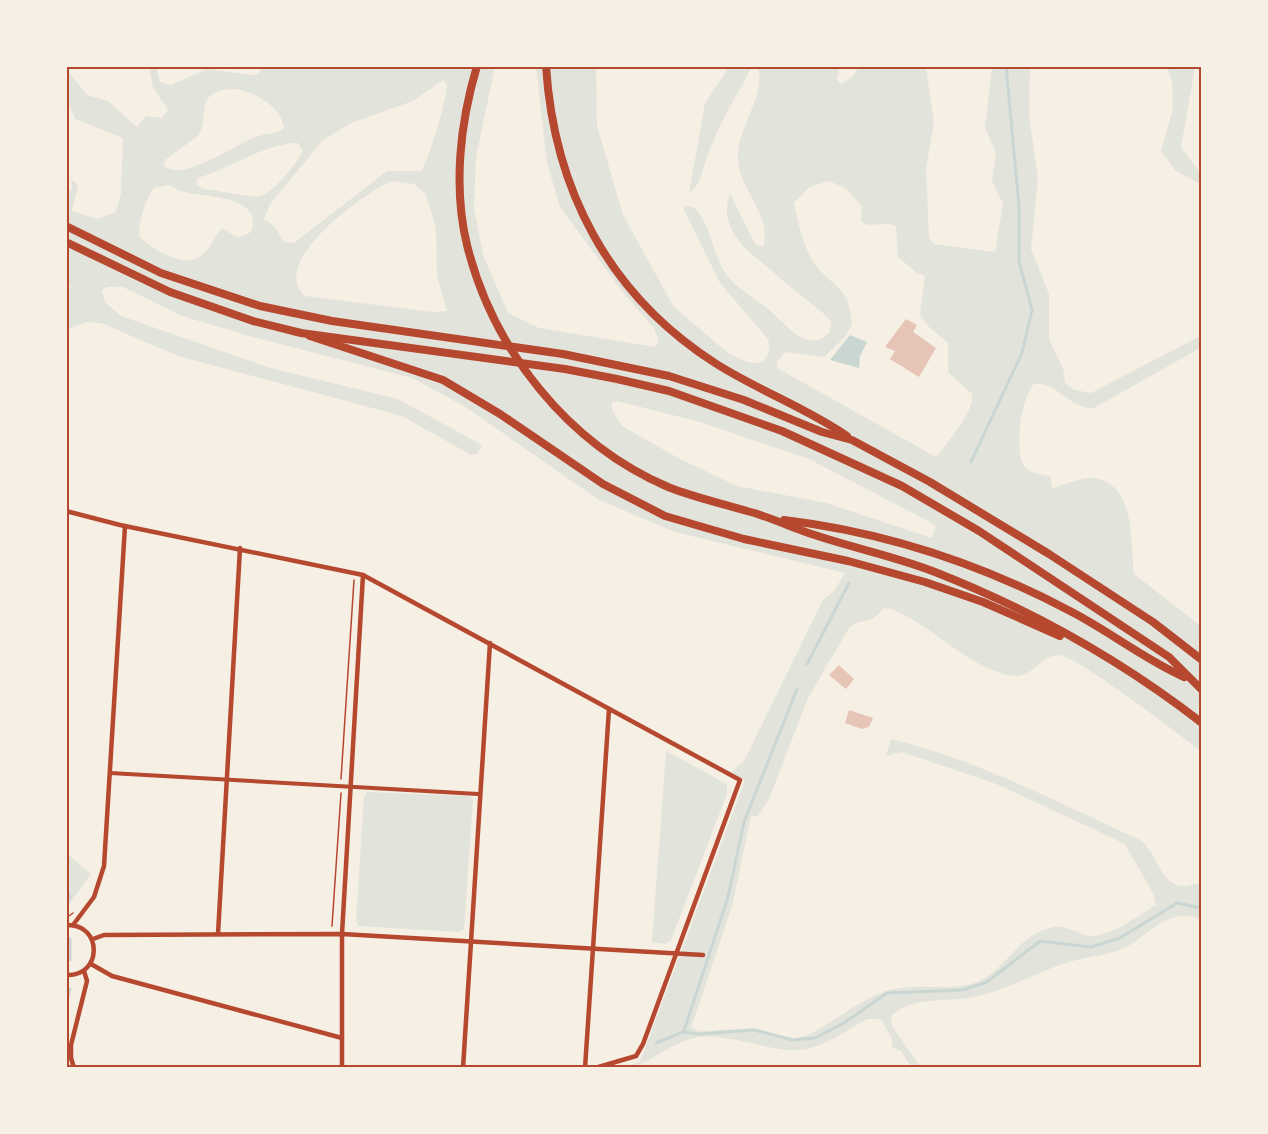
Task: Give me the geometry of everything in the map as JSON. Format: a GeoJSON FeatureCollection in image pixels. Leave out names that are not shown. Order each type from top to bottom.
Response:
{"type":"FeatureCollection","features":[{"type":"Feature","properties":{"kind":"highway"},"geometry":{"type":"LineString","coordinates":[[477,66],[468,96],[462,139],[460,188],[467,244],[489,307],[509,348],[536,384],[574,424],[629,467],[668,487],[897,559],[987,593],[1043,621],[1088,648],[1202,723]]}},
{"type":"Feature","properties":{"kind":"highway"},"geometry":{"type":"LineString","coordinates":[[546,66],[550,112],[557,148],[585,222],[622,279],[661,321],[686,343],[716,364],[827,423],[852,440],[930,482],[1050,554],[1153,622],[1202,660]]}},
{"type":"Feature","properties":{"kind":"highway"},"geometry":{"type":"LineString","coordinates":[[66,225],[161,273],[260,306],[332,321],[563,354],[669,376],[744,400],[822,432],[852,440]]}},
{"type":"Feature","properties":{"kind":"highway"},"geometry":{"type":"LineString","coordinates":[[66,242],[197,303],[301,333],[326,344],[366,353],[443,380],[501,414],[603,484],[665,516],[725,534],[848,561],[925,582],[982,602],[1088,648]]}},
{"type":"Feature","properties":{"kind":"highway"},"geometry":{"type":"LineString","coordinates":[[301,333],[566,369],[617,379],[669,391],[782,431],[902,486],[979,531],[1141,637],[1169,657],[1202,690]]}},
{"type":"Feature","properties":{"kind":"highway"},"geometry":{"type":"LineString","coordinates":[[775,519],[827,525],[873,535],[915,547],[997,577],[1071,611],[1162,667],[1189,679]]}},
{"type":"Feature","properties":{"kind":"street"},"geometry":{"type":"LineString","coordinates":[[66,511],[125,526],[363,575],[740,780],[636,1056],[595,1068]]}},
{"type":"Feature","properties":{"kind":"street"},"geometry":{"type":"LineString","coordinates":[[73,925],[100,885],[104,866],[125,526]]}},
{"type":"Feature","properties":{"kind":"street"},"geometry":{"type":"LineString","coordinates":[[218,933],[240,548]]}},
{"type":"Feature","properties":{"kind":"street"},"geometry":{"type":"LineString","coordinates":[[342,1068],[342,934],[363,575]]}},
{"type":"Feature","properties":{"kind":"street"},"geometry":{"type":"LineString","coordinates":[[462,1068],[478,794],[490,643]]}},
{"type":"Feature","properties":{"kind":"street"},"geometry":{"type":"LineString","coordinates":[[585,1068],[609,709]]}},
{"type":"Feature","properties":{"kind":"street"},"geometry":{"type":"LineString","coordinates":[[110,773],[478,794]]}},
{"type":"Feature","properties":{"kind":"street"},"geometry":{"type":"LineString","coordinates":[[66,925],[85,930],[93,939],[95,950],[91,964],[84,971],[66,975]]}},
{"type":"Feature","properties":{"kind":"street"},"geometry":{"type":"LineString","coordinates":[[93,939],[104,936],[218,933],[342,934],[703,955]]}},
{"type":"Feature","properties":{"kind":"street"},"geometry":{"type":"LineString","coordinates":[[91,964],[112,976],[342,1038]]}},
{"type":"Feature","properties":{"kind":"street"},"geometry":{"type":"LineString","coordinates":[[71,1057],[71,1045],[87,981],[84,971]]}},
{"type":"Feature","properties":{"kind":"street"},"geometry":{"type":"LineString","coordinates":[[66,1041],[74,1068]]}},
{"type":"Feature","properties":{"kind":"path"},"geometry":{"type":"LineString","coordinates":[[331,934],[355,573]]}},
{"type":"Feature","properties":{"kind":"shaded area"},"geometry":{"type":"Polygon","coordinates":[[[149,66],[156,66],[160,82],[171,85],[207,69],[252,75],[258,74],[264,66],[495,66],[476,157],[474,208],[483,255],[508,313],[539,328],[655,347],[659,342],[654,328],[625,295],[560,207],[547,163],[536,66],[596,66],[597,126],[623,215],[674,307],[728,353],[747,362],[759,363],[764,360],[770,350],[768,339],[720,283],[684,210],[685,205],[695,208],[700,215],[724,271],[738,287],[804,339],[821,339],[830,332],[831,321],[745,248],[728,219],[727,207],[730,194],[754,242],[758,246],[763,246],[765,235],[763,224],[744,182],[738,160],[741,136],[758,90],[758,66],[840,66],[837,80],[841,84],[852,77],[860,66],[926,66],[934,124],[926,168],[929,238],[934,244],[995,252],[1003,204],[992,181],[996,153],[985,128],[992,66],[1030,66],[1029,115],[1038,178],[1031,249],[1049,294],[1049,339],[1063,368],[1065,383],[1074,390],[1091,393],[1202,335],[1202,347],[1094,408],[1077,405],[1050,387],[1034,384],[1025,400],[1022,412],[1019,438],[1021,460],[1031,472],[1051,477],[1052,488],[1077,480],[1093,478],[1107,483],[1117,491],[1128,517],[1134,574],[1202,627],[1202,752],[1129,697],[1069,658],[1059,655],[1050,657],[1027,673],[1019,676],[1010,675],[983,666],[918,623],[891,609],[884,608],[873,619],[855,623],[849,628],[808,698],[769,799],[758,816],[751,816],[732,906],[691,1028],[700,1031],[755,1028],[792,1039],[806,1036],[883,992],[905,987],[957,986],[977,982],[996,970],[1020,945],[1039,932],[1060,927],[1085,935],[1103,934],[1122,926],[1156,905],[1153,893],[1125,844],[999,785],[902,752],[886,756],[891,739],[987,770],[1140,840],[1146,845],[1169,880],[1185,886],[1202,883],[1202,920],[1189,916],[1167,920],[1117,951],[1054,967],[987,994],[962,999],[920,1002],[900,1009],[891,1016],[892,1026],[921,1068],[912,1068],[901,1051],[892,1047],[892,1039],[881,1019],[867,1019],[835,1038],[809,1049],[788,1050],[730,1039],[702,1037],[690,1039],[638,1065],[619,1068],[640,1062],[745,780],[731,772],[744,761],[823,600],[834,591],[845,573],[675,532],[599,500],[464,406],[412,378],[182,316],[123,287],[107,287],[102,291],[105,302],[121,316],[270,368],[398,399],[482,445],[477,454],[471,455],[402,416],[178,356],[101,323],[86,322],[66,330],[66,293],[71,287],[66,282],[66,196],[72,189],[71,179],[78,185],[72,211],[97,219],[116,212],[121,193],[123,138],[75,119],[66,97],[66,68],[87,95],[108,101],[137,127],[146,116],[162,118],[168,110],[153,87],[149,66]],[[443,80],[413,101],[351,123],[323,140],[270,204],[264,219],[274,226],[284,242],[294,243],[387,171],[421,171],[437,129],[447,85],[443,80]],[[235,89],[222,90],[208,98],[199,135],[165,160],[164,165],[171,170],[194,167],[253,138],[284,128],[278,113],[266,101],[251,93],[235,89]],[[298,143],[272,147],[198,178],[196,184],[203,189],[242,195],[266,194],[284,177],[303,151],[298,143]],[[392,181],[362,199],[324,230],[299,265],[297,282],[305,296],[433,312],[447,311],[437,276],[436,228],[426,195],[414,184],[392,181]],[[829,181],[809,187],[794,203],[808,252],[817,267],[837,286],[847,300],[852,324],[844,338],[824,357],[785,352],[777,362],[777,368],[936,457],[965,418],[972,401],[972,394],[948,372],[948,343],[928,326],[920,314],[925,276],[917,273],[898,257],[896,226],[892,224],[870,225],[861,222],[862,206],[845,188],[829,181]],[[167,185],[154,188],[140,223],[139,236],[160,252],[178,259],[195,259],[202,255],[222,228],[238,238],[251,232],[253,220],[249,211],[231,200],[182,191],[167,185]],[[617,401],[612,403],[612,410],[622,426],[682,460],[737,486],[826,503],[932,538],[936,527],[930,522],[809,459],[700,422],[617,401]]]}},
{"type":"Feature","properties":{"kind":"shaded area"},"geometry":{"type":"Polygon","coordinates":[[[730,66],[752,66],[710,148],[698,183],[689,193],[705,103],[730,66]]]}},
{"type":"Feature","properties":{"kind":"shaded area"},"geometry":{"type":"Polygon","coordinates":[[[1166,66],[1195,66],[1181,147],[1202,175],[1202,185],[1176,171],[1161,151],[1173,109],[1172,81],[1166,66]]]}},
{"type":"Feature","properties":{"kind":"shaded area"},"geometry":{"type":"Polygon","coordinates":[[[850,335],[867,342],[860,356],[859,368],[830,360],[850,335]]]}},
{"type":"Feature","properties":{"kind":"shaded area"},"geometry":{"type":"Polygon","coordinates":[[[666,751],[727,784],[727,794],[671,940],[665,944],[652,942],[666,751]]]}},
{"type":"Feature","properties":{"kind":"shaded area"},"geometry":{"type":"Polygon","coordinates":[[[367,792],[470,796],[473,800],[464,929],[459,932],[358,926],[356,920],[364,796],[367,792]]]}},
{"type":"Feature","properties":{"kind":"shaded area"},"geometry":{"type":"Polygon","coordinates":[[[66,853],[91,874],[66,909],[66,853]]]}},
{"type":"Feature","properties":{"kind":"building"},"geometry":{"type":"Polygon","coordinates":[[[906,319],[917,325],[913,332],[936,348],[919,377],[890,359],[895,351],[885,347],[906,319]]]}},
{"type":"Feature","properties":{"kind":"building"},"geometry":{"type":"Polygon","coordinates":[[[839,665],[854,679],[846,689],[829,675],[839,665]]]}},
{"type":"Feature","properties":{"kind":"building"},"geometry":{"type":"Polygon","coordinates":[[[849,710],[873,718],[869,727],[862,729],[845,723],[849,710]]]}},
{"type":"Feature","properties":{"kind":"waterway"},"geometry":{"type":"LineString","coordinates":[[971,462],[1022,353],[1032,310],[1019,261],[1019,206],[1006,66]]}},
{"type":"Feature","properties":{"kind":"waterway"},"geometry":{"type":"LineString","coordinates":[[807,664],[849,583]]}},
{"type":"Feature","properties":{"kind":"waterway"},"geometry":{"type":"LineString","coordinates":[[684,1031],[728,897],[744,822],[797,689]]}},
{"type":"Feature","properties":{"kind":"waterway"},"geometry":{"type":"LineString","coordinates":[[66,887],[70,898]]}},
{"type":"Feature","properties":{"kind":"waterway"},"geometry":{"type":"LineString","coordinates":[[656,1043],[683,1032],[700,1034],[754,1030],[793,1040],[815,1038],[844,1023],[887,993],[963,990],[987,982],[1040,941],[1091,947],[1120,938],[1177,903],[1202,908]]}},
{"type":"Feature","properties":{"kind":"waterway"},"geometry":{"type":"LineString","coordinates":[[70,939],[70,960]]}},
{"type":"Feature","properties":{"kind":"waterway"},"geometry":{"type":"LineString","coordinates":[[67,1000],[70,989]]}}]}
